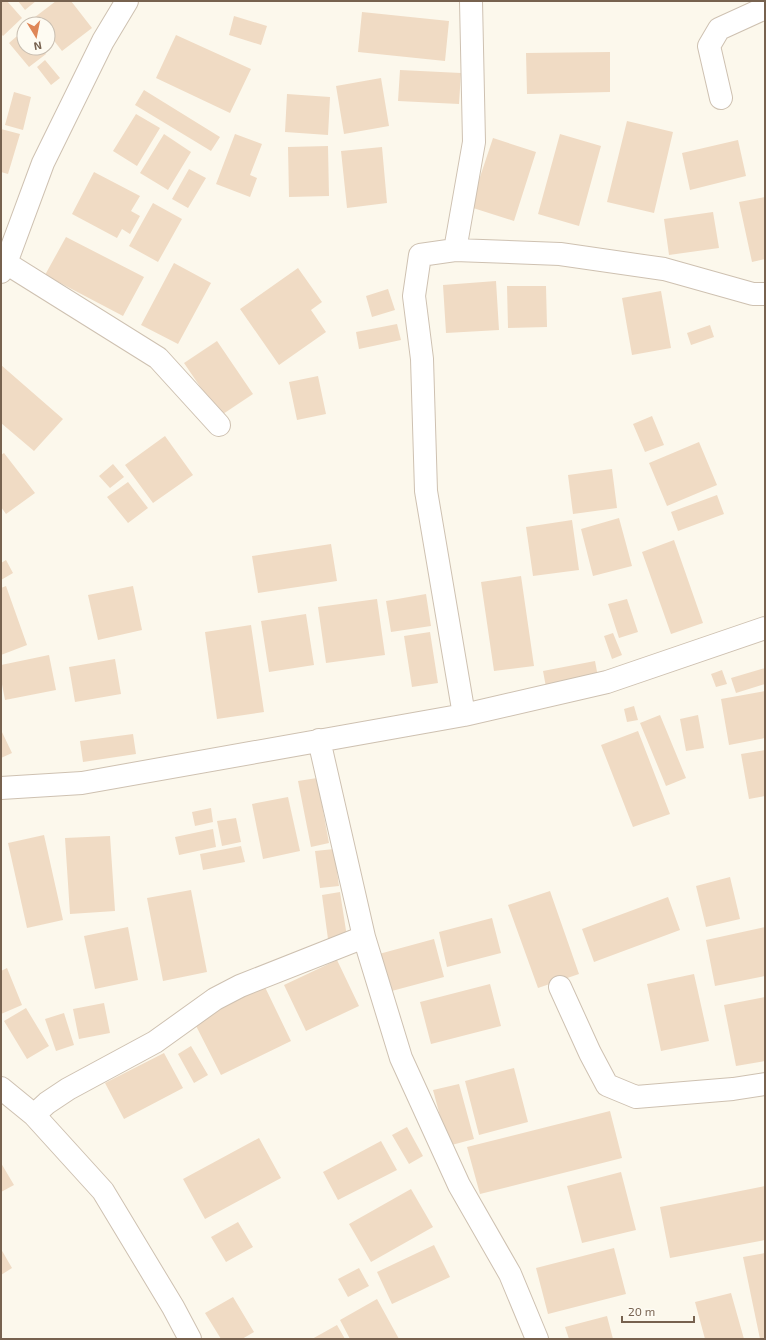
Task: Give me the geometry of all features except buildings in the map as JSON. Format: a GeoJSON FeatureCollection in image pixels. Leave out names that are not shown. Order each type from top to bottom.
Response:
{"type":"FeatureCollection","features":[{"type":"Feature","properties":{"kind":"street"},"geometry":{"type":"LineString","coordinates":[[127,1],[103,42],[43,162],[4,268],[158,358],[219,425]]}},
{"type":"Feature","properties":{"kind":"street"},"geometry":{"type":"LineString","coordinates":[[455,250],[474,142],[471,1]]}},
{"type":"Feature","properties":{"kind":"street"},"geometry":{"type":"LineString","coordinates":[[721,98],[709,46],[720,29],[765,8]]}},
{"type":"Feature","properties":{"kind":"street"},"geometry":{"type":"LineString","coordinates":[[464,715],[426,491],[422,359],[414,296],[420,255],[455,250],[560,254],[664,268],[753,294],[765,294]]}},
{"type":"Feature","properties":{"kind":"street"},"geometry":{"type":"LineString","coordinates":[[1,788],[82,783],[464,715],[607,682],[765,628]]}},
{"type":"Feature","properties":{"kind":"street"},"geometry":{"type":"LineString","coordinates":[[319,740],[364,937],[401,1058],[459,1184],[510,1274],[537,1339]]}},
{"type":"Feature","properties":{"kind":"street"},"geometry":{"type":"LineString","coordinates":[[34,1115],[47,1103],[68,1089],[155,1042],[215,999],[240,986],[364,937]]}},
{"type":"Feature","properties":{"kind":"street"},"geometry":{"type":"LineString","coordinates":[[560,987],[590,1053],[607,1085],[636,1097],[733,1089],[765,1084]]}},
{"type":"Feature","properties":{"kind":"street"},"geometry":{"type":"LineString","coordinates":[[1,1088],[34,1115],[103,1191],[173,1307],[190,1339]]}}]}
